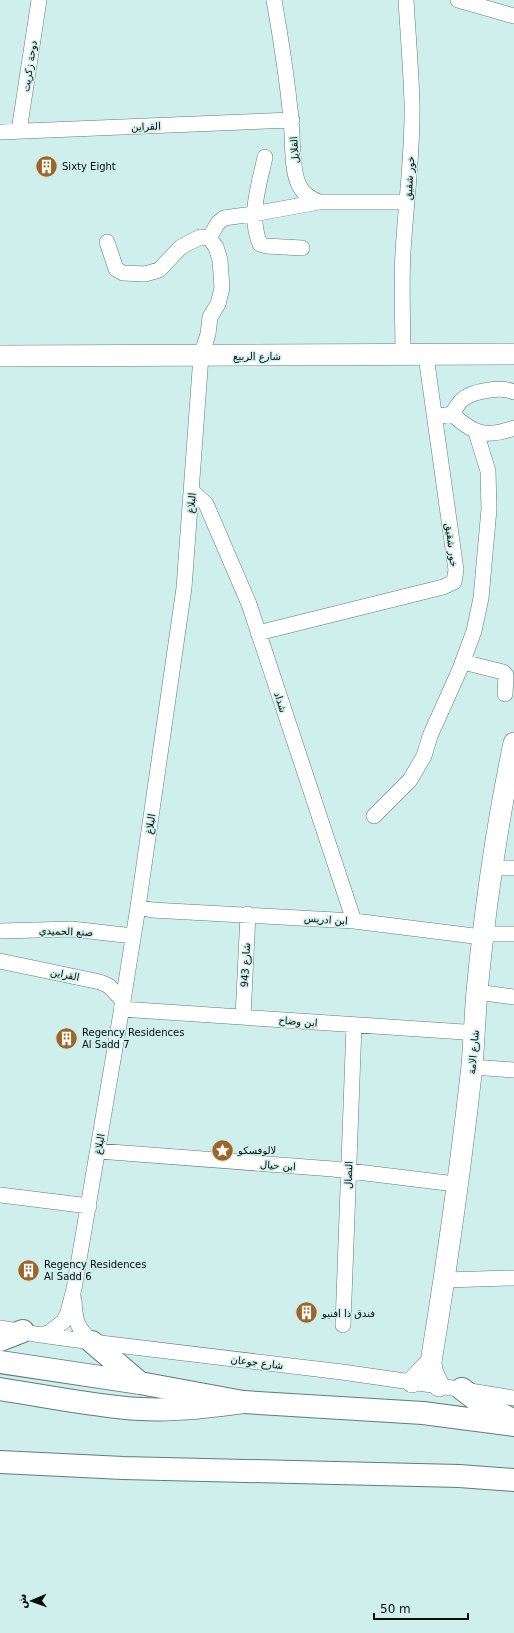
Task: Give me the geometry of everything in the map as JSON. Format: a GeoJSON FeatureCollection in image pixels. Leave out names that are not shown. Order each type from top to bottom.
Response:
{"type":"FeatureCollection","features":[{"type":"Feature","properties":{"kind":"main road"},"geometry":{"type":"LineString","coordinates":[[0,1340],[32,1333]]}},
{"type":"Feature","properties":{"kind":"main road"},"geometry":{"type":"LineString","coordinates":[[92,1342],[140,1383]]}},
{"type":"Feature","properties":{"kind":"main road"},"geometry":{"type":"LineString","coordinates":[[0,1362],[140,1383],[243,1402],[423,1412],[514,1425]]}},
{"type":"Feature","properties":{"kind":"main road"},"geometry":{"type":"LineString","coordinates":[[0,1389],[140,1409],[188,1408],[243,1402]]}},
{"type":"Feature","properties":{"kind":"main road"},"geometry":{"type":"LineString","coordinates":[[462,1390],[483,1406],[514,1420]]}},
{"type":"Feature","properties":{"kind":"main road"},"geometry":{"type":"LineString","coordinates":[[0,1462],[123,1468],[459,1476],[514,1480]]}},
{"type":"Feature","properties":{"kind":"street","name":"دوحة زكريت"},"geometry":{"type":"LineString","coordinates":[[19,131],[39,0]]}},
{"type":"Feature","properties":{"kind":"street","name":"القلايل"},"geometry":{"type":"LineString","coordinates":[[274,0],[283,48],[298,185],[311,199],[319,202]]}},
{"type":"Feature","properties":{"kind":"street","name":"خور شقيق"},"geometry":{"type":"LineString","coordinates":[[403,356],[403,253],[410,177],[412,104],[406,0]]}},
{"type":"Feature","properties":{"kind":"street"},"geometry":{"type":"LineString","coordinates":[[458,0],[498,5],[514,16]]}},
{"type":"Feature","properties":{"kind":"street","name":"القراين"},"geometry":{"type":"LineString","coordinates":[[0,132],[292,120]]}},
{"type":"Feature","properties":{"kind":"street"},"geometry":{"type":"LineString","coordinates":[[265,157],[253,214],[254,226],[260,244],[266,246],[302,248]]}},
{"type":"Feature","properties":{"kind":"street"},"geometry":{"type":"LineString","coordinates":[[107,242],[116,269],[123,273],[145,274],[159,270],[181,248],[200,237],[209,238],[218,223],[224,218],[319,202],[407,202]]}},
{"type":"Feature","properties":{"kind":"street","name":"البلاغ"},"geometry":{"type":"LineString","coordinates":[[32,1333],[50,1332],[64,1321],[74,1289],[138,907],[184,588],[201,356],[208,334],[210,317],[218,304],[222,288],[220,260],[216,247],[209,238]]}},
{"type":"Feature","properties":{"kind":"street","name":"شارع الربيع"},"geometry":{"type":"LineString","coordinates":[[0,356],[426,356],[514,354]]}},
{"type":"Feature","properties":{"kind":"street","name":"خور شقيق"},"geometry":{"type":"LineString","coordinates":[[258,633],[442,587],[454,582],[456,570],[426,356]]}},
{"type":"Feature","properties":{"kind":"street"},"geometry":{"type":"LineString","coordinates":[[435,417],[452,414],[461,401],[470,394],[504,389],[514,392]]}},
{"type":"Feature","properties":{"kind":"street"},"geometry":{"type":"LineString","coordinates":[[452,414],[465,426],[476,432],[504,432],[514,428]]}},
{"type":"Feature","properties":{"kind":"street"},"geometry":{"type":"LineString","coordinates":[[374,816],[410,780],[424,756],[430,736],[463,662],[474,631],[481,598],[489,510],[488,471],[476,432]]}},
{"type":"Feature","properties":{"kind":"street","name":"شداد"},"geometry":{"type":"LineString","coordinates":[[192,491],[206,504],[249,604],[354,921]]}},
{"type":"Feature","properties":{"kind":"street"},"geometry":{"type":"LineString","coordinates":[[463,662],[503,672],[506,675],[506,694]]}},
{"type":"Feature","properties":{"kind":"street","name":"شارع الامة"},"geometry":{"type":"LineString","coordinates":[[439,1386],[432,1370],[431,1362],[458,1186],[472,1067],[477,992],[484,934],[505,783],[514,743]]}},
{"type":"Feature","properties":{"kind":"street"},"geometry":{"type":"LineString","coordinates":[[493,868],[514,868]]}},
{"type":"Feature","properties":{"kind":"street","name":"ابن ادريس"},"geometry":{"type":"LineString","coordinates":[[138,907],[152,910],[248,914],[354,921],[474,936],[484,934],[514,934]]}},
{"type":"Feature","properties":{"kind":"street","name":"شارع 943"},"geometry":{"type":"LineString","coordinates":[[243,1017],[248,914]]}},
{"type":"Feature","properties":{"kind":"street","name":"صنع الحميدي"},"geometry":{"type":"LineString","coordinates":[[0,931],[72,929],[133,936]]}},
{"type":"Feature","properties":{"kind":"street","name":"القراين"},"geometry":{"type":"LineString","coordinates":[[0,961],[100,982],[109,986],[122,1005]]}},
{"type":"Feature","properties":{"kind":"street"},"geometry":{"type":"LineString","coordinates":[[477,992],[514,997]]}},
{"type":"Feature","properties":{"kind":"street","name":"ابن وضاح"},"geometry":{"type":"LineString","coordinates":[[122,1005],[243,1017],[475,1034]]}},
{"type":"Feature","properties":{"kind":"street","name":"النصال"},"geometry":{"type":"LineString","coordinates":[[342,1325],[354,1025]]}},
{"type":"Feature","properties":{"kind":"street"},"geometry":{"type":"LineString","coordinates":[[472,1067],[514,1070]]}},
{"type":"Feature","properties":{"kind":"street","name":"ابن حيال"},"geometry":{"type":"LineString","coordinates":[[98,1151],[349,1170],[447,1183],[458,1186]]}},
{"type":"Feature","properties":{"kind":"street"},"geometry":{"type":"LineString","coordinates":[[0,1195],[89,1206]]}},
{"type":"Feature","properties":{"kind":"street"},"geometry":{"type":"LineString","coordinates":[[444,1280],[514,1278]]}},
{"type":"Feature","properties":{"kind":"street","name":"البلاغ"},"geometry":{"type":"LineString","coordinates":[[74,1289],[76,1322],[84,1335],[92,1342]]}},
{"type":"Feature","properties":{"kind":"street","name":"شارع جوعان"},"geometry":{"type":"LineString","coordinates":[[0,1328],[92,1342],[412,1382],[514,1398]]}},
{"type":"Feature","properties":{"kind":"street"},"geometry":{"type":"LineString","coordinates":[[412,1382],[423,1373],[431,1362]]}},
{"type":"Feature","properties":{"kind":"place","name":"Sixty Eight"},"geometry":{"type":"Point","coordinates":[46,166]}},
{"type":"Feature","properties":{"kind":"place","name":"Regency Residences Al Sadd 7"},"geometry":{"type":"Point","coordinates":[66,1038]}},
{"type":"Feature","properties":{"kind":"place","name":"لالوفسكو"},"geometry":{"type":"Point","coordinates":[222,1150]}},
{"type":"Feature","properties":{"kind":"place","name":"Regency Residences Al Sadd 6"},"geometry":{"type":"Point","coordinates":[28,1270]}},
{"type":"Feature","properties":{"kind":"place","name":"فندق ذا افنيو"},"geometry":{"type":"Point","coordinates":[306,1313]}}]}
